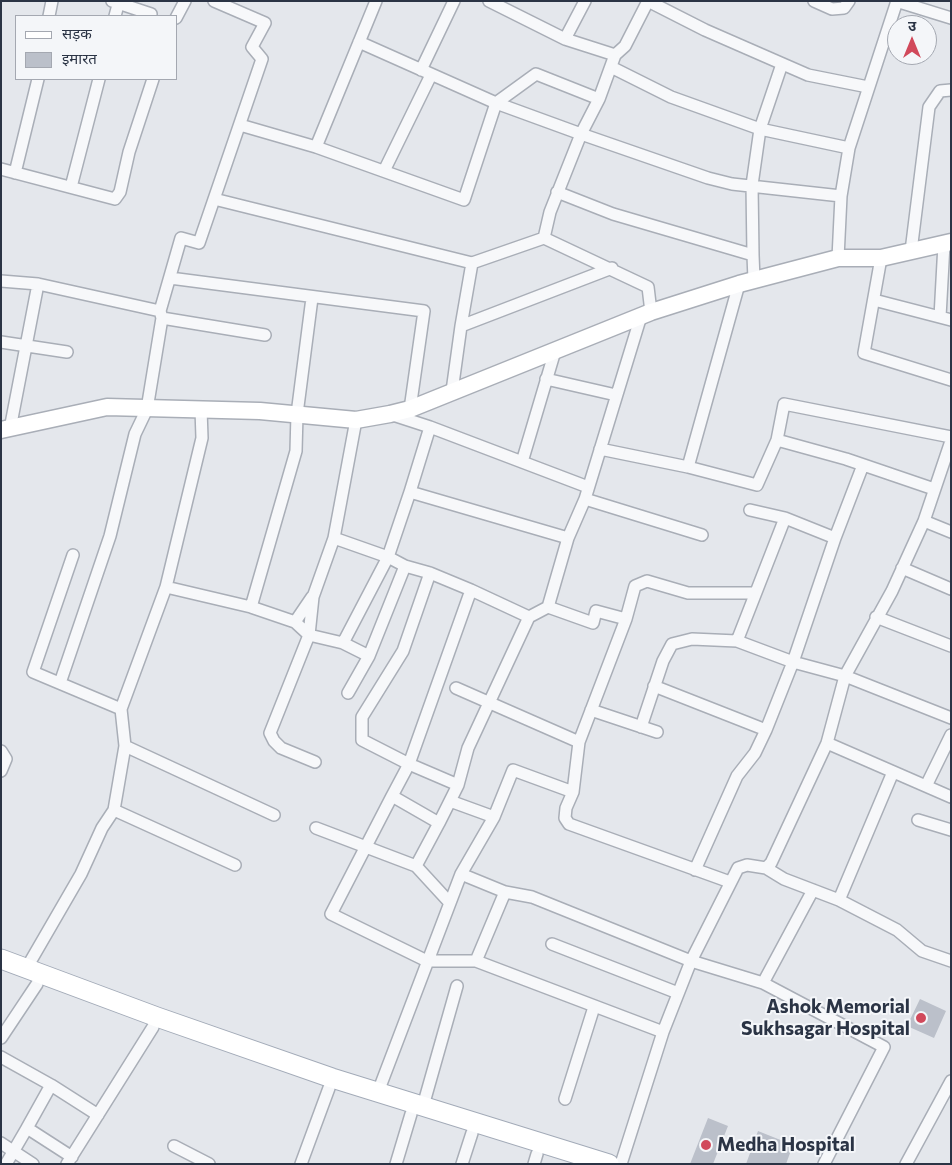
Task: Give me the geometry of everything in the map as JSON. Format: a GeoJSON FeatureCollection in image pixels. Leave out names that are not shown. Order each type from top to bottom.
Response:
{"type":"FeatureCollection","features":[{"type":"Feature","properties":{"kind":"main road"},"geometry":{"type":"LineString","coordinates":[[1,959],[157,1017],[378,1092],[536,1159],[572,1164]]}},
{"type":"Feature","properties":{"kind":"main road"},"geometry":{"type":"LineString","coordinates":[[1,970],[153,1027],[329,1088],[417,1110]]}},
{"type":"Feature","properties":{"kind":"main road"},"geometry":{"type":"LineString","coordinates":[[464,1127],[609,1164]]}},
{"type":"Feature","properties":{"kind":"street"},"geometry":{"type":"LineString","coordinates":[[49,15],[52,1]]}},
{"type":"Feature","properties":{"kind":"street"},"geometry":{"type":"LineString","coordinates":[[178,15],[185,1]]}},
{"type":"Feature","properties":{"kind":"street"},"geometry":{"type":"LineString","coordinates":[[60,684],[110,536],[135,434],[148,409],[161,315],[181,238],[199,243],[262,59],[252,47],[265,23],[214,1]]}},
{"type":"Feature","properties":{"kind":"street"},"geometry":{"type":"LineString","coordinates":[[316,147],[376,1]]}},
{"type":"Feature","properties":{"kind":"street"},"geometry":{"type":"LineString","coordinates":[[384,171],[454,1]]}},
{"type":"Feature","properties":{"kind":"street"},"geometry":{"type":"LineString","coordinates":[[565,39],[585,1]]}},
{"type":"Feature","properties":{"kind":"street"},"geometry":{"type":"LineString","coordinates":[[544,238],[557,192],[580,134],[599,99],[615,55],[625,46],[648,1],[808,75],[868,87]]}},
{"type":"Feature","properties":{"kind":"street"},"geometry":{"type":"LineString","coordinates":[[814,1],[832,9],[844,8],[849,1]]}},
{"type":"Feature","properties":{"kind":"street"},"geometry":{"type":"LineString","coordinates":[[838,258],[841,196],[849,148],[896,1],[951,18]]}},
{"type":"Feature","properties":{"kind":"street"},"geometry":{"type":"LineString","coordinates":[[115,15],[117,2],[152,14]]}},
{"type":"Feature","properties":{"kind":"street"},"geometry":{"type":"LineString","coordinates":[[496,3],[565,39],[615,55]]}},
{"type":"Feature","properties":{"kind":"street"},"geometry":{"type":"LineString","coordinates":[[359,42],[496,103],[708,178],[841,196]]}},
{"type":"Feature","properties":{"kind":"street"},"geometry":{"type":"LineString","coordinates":[[688,467],[753,255],[752,185],[760,129],[782,64]]}},
{"type":"Feature","properties":{"kind":"street"},"geometry":{"type":"LineString","coordinates":[[611,67],[671,97],[760,129],[849,148]]}},
{"type":"Feature","properties":{"kind":"street"},"geometry":{"type":"LineString","coordinates":[[240,124],[316,147],[464,200],[496,103],[536,74],[599,99]]}},
{"type":"Feature","properties":{"kind":"street"},"geometry":{"type":"LineString","coordinates":[[15,173],[38,80]]}},
{"type":"Feature","properties":{"kind":"street"},"geometry":{"type":"LineString","coordinates":[[71,187],[99,80]]}},
{"type":"Feature","properties":{"kind":"street"},"geometry":{"type":"LineString","coordinates":[[1,169],[115,199],[120,192],[129,152],[153,80]]}},
{"type":"Feature","properties":{"kind":"street"},"geometry":{"type":"LineString","coordinates":[[911,251],[928,107],[940,90],[951,90]]}},
{"type":"Feature","properties":{"kind":"street"},"geometry":{"type":"LineString","coordinates":[[557,192],[613,214],[753,255]]}},
{"type":"Feature","properties":{"kind":"street"},"geometry":{"type":"LineString","coordinates":[[214,199],[472,263],[544,238],[612,268],[648,287],[646,314],[616,395],[584,499],[568,538],[548,607],[529,617],[468,748],[458,785],[416,866]]}},
{"type":"Feature","properties":{"kind":"street"},"geometry":{"type":"LineString","coordinates":[[38,284],[26,345],[5,430],[107,407],[297,414],[356,420],[390,414],[410,409],[646,314],[746,282],[838,258],[882,258],[947,243],[945,319],[874,300]]}},
{"type":"Feature","properties":{"kind":"street"},"geometry":{"type":"LineString","coordinates":[[882,258],[864,354],[951,380]]}},
{"type":"Feature","properties":{"kind":"street"},"geometry":{"type":"LineString","coordinates":[[452,391],[472,263]]}},
{"type":"Feature","properties":{"kind":"street"},"geometry":{"type":"LineString","coordinates":[[461,326],[612,268]]}},
{"type":"Feature","properties":{"kind":"street"},"geometry":{"type":"LineString","coordinates":[[170,278],[312,298],[424,310],[410,409]]}},
{"type":"Feature","properties":{"kind":"street"},"geometry":{"type":"LineString","coordinates":[[1,281],[38,284],[161,315],[265,335]]}},
{"type":"Feature","properties":{"kind":"street"},"geometry":{"type":"LineString","coordinates":[[251,607],[296,451],[297,414],[312,298]]}},
{"type":"Feature","properties":{"kind":"street"},"geometry":{"type":"LineString","coordinates":[[1,342],[68,352]]}},
{"type":"Feature","properties":{"kind":"street"},"geometry":{"type":"LineString","coordinates":[[522,462],[555,350]]}},
{"type":"Feature","properties":{"kind":"street"},"geometry":{"type":"LineString","coordinates":[[546,379],[616,395]]}},
{"type":"Feature","properties":{"kind":"street"},"geometry":{"type":"LineString","coordinates":[[600,449],[688,467],[757,485],[777,440],[784,404],[951,439],[946,475],[934,489],[924,521],[902,568],[845,676],[827,742],[771,863],[766,868]]}},
{"type":"Feature","properties":{"kind":"street"},"geometry":{"type":"LineString","coordinates":[[26,969],[80,874],[102,828],[114,810],[125,746],[121,709],[166,587],[202,438],[201,409]]}},
{"type":"Feature","properties":{"kind":"street"},"geometry":{"type":"LineString","coordinates":[[390,414],[430,427],[588,487]]}},
{"type":"Feature","properties":{"kind":"street"},"geometry":{"type":"LineString","coordinates":[[315,762],[281,748],[274,741],[270,732],[309,635],[313,597],[334,538],[356,420]]}},
{"type":"Feature","properties":{"kind":"street"},"geometry":{"type":"LineString","coordinates":[[343,643],[388,557],[430,427]]}},
{"type":"Feature","properties":{"kind":"street"},"geometry":{"type":"LineString","coordinates":[[777,440],[864,465],[934,489]]}},
{"type":"Feature","properties":{"kind":"street"},"geometry":{"type":"LineString","coordinates":[[695,870],[737,776],[754,753],[766,730],[793,662],[835,538],[864,465]]}},
{"type":"Feature","properties":{"kind":"street"},"geometry":{"type":"LineString","coordinates":[[410,492],[568,538]]}},
{"type":"Feature","properties":{"kind":"street"},"geometry":{"type":"LineString","coordinates":[[584,499],[702,535]]}},
{"type":"Feature","properties":{"kind":"street"},"geometry":{"type":"LineString","coordinates":[[750,510],[785,518],[835,538]]}},
{"type":"Feature","properties":{"kind":"street"},"geometry":{"type":"LineString","coordinates":[[737,641],[785,518]]}},
{"type":"Feature","properties":{"kind":"street"},"geometry":{"type":"LineString","coordinates":[[924,521],[951,532]]}},
{"type":"Feature","properties":{"kind":"street"},"geometry":{"type":"LineString","coordinates":[[334,538],[388,557],[405,566],[430,573],[529,617]]}},
{"type":"Feature","properties":{"kind":"street"},"geometry":{"type":"LineString","coordinates":[[73,555],[33,672],[121,709]]}},
{"type":"Feature","properties":{"kind":"street"},"geometry":{"type":"LineString","coordinates":[[348,694],[369,656],[405,566]]}},
{"type":"Feature","properties":{"kind":"street"},"geometry":{"type":"LineString","coordinates":[[902,568],[951,589]]}},
{"type":"Feature","properties":{"kind":"street"},"geometry":{"type":"LineString","coordinates":[[430,573],[403,651],[362,717],[362,740],[409,764],[458,785]]}},
{"type":"Feature","properties":{"kind":"street"},"geometry":{"type":"LineString","coordinates":[[730,882],[569,824],[565,818],[566,808],[573,792],[579,742],[626,618],[635,586],[647,582],[688,593],[755,593]]}},
{"type":"Feature","properties":{"kind":"street"},"geometry":{"type":"LineString","coordinates":[[166,587],[251,607],[295,622],[309,635],[343,643],[369,656]]}},
{"type":"Feature","properties":{"kind":"street"},"geometry":{"type":"LineString","coordinates":[[471,590],[409,764],[331,914],[427,962],[476,962],[663,1032]]}},
{"type":"Feature","properties":{"kind":"street"},"geometry":{"type":"LineString","coordinates":[[295,622],[313,597]]}},
{"type":"Feature","properties":{"kind":"street"},"geometry":{"type":"LineString","coordinates":[[548,607],[593,623],[596,611],[626,618]]}},
{"type":"Feature","properties":{"kind":"street"},"geometry":{"type":"LineString","coordinates":[[876,617],[951,646]]}},
{"type":"Feature","properties":{"kind":"street"},"geometry":{"type":"LineString","coordinates":[[641,727],[663,660],[672,644],[692,638],[737,641],[793,662],[845,676],[951,718]]}},
{"type":"Feature","properties":{"kind":"street"},"geometry":{"type":"LineString","coordinates":[[654,686],[766,730]]}},
{"type":"Feature","properties":{"kind":"street"},"geometry":{"type":"LineString","coordinates":[[456,688],[579,742]]}},
{"type":"Feature","properties":{"kind":"street"},"geometry":{"type":"LineString","coordinates":[[591,710],[657,732]]}},
{"type":"Feature","properties":{"kind":"street"},"geometry":{"type":"LineString","coordinates":[[926,786],[951,735]]}},
{"type":"Feature","properties":{"kind":"street"},"geometry":{"type":"LineString","coordinates":[[827,742],[951,797]]}},
{"type":"Feature","properties":{"kind":"street"},"geometry":{"type":"LineString","coordinates":[[125,746],[274,815]]}},
{"type":"Feature","properties":{"kind":"street"},"geometry":{"type":"LineString","coordinates":[[1,751],[6,759],[1,771]]}},
{"type":"Feature","properties":{"kind":"street"},"geometry":{"type":"LineString","coordinates":[[378,1092],[461,874],[494,818],[513,770],[573,792]]}},
{"type":"Feature","properties":{"kind":"street"},"geometry":{"type":"LineString","coordinates":[[839,900],[893,772]]}},
{"type":"Feature","properties":{"kind":"street"},"geometry":{"type":"LineString","coordinates":[[392,796],[439,823]]}},
{"type":"Feature","properties":{"kind":"street"},"geometry":{"type":"LineString","coordinates":[[450,801],[494,818]]}},
{"type":"Feature","properties":{"kind":"street"},"geometry":{"type":"LineString","coordinates":[[114,810],[235,865]]}},
{"type":"Feature","properties":{"kind":"street"},"geometry":{"type":"LineString","coordinates":[[918,820],[951,830]]}},
{"type":"Feature","properties":{"kind":"street"},"geometry":{"type":"LineString","coordinates":[[316,828],[416,866],[450,903]]}},
{"type":"Feature","properties":{"kind":"street"},"geometry":{"type":"LineString","coordinates":[[621,1164],[663,1032],[691,960],[738,868],[747,865],[766,868],[784,879],[839,900],[897,930],[922,951],[951,961]]}},
{"type":"Feature","properties":{"kind":"street"},"geometry":{"type":"LineString","coordinates":[[461,874],[505,892],[532,897],[691,960],[763,984],[884,1047],[824,1164]]}},
{"type":"Feature","properties":{"kind":"street"},"geometry":{"type":"LineString","coordinates":[[763,984],[813,890]]}},
{"type":"Feature","properties":{"kind":"street"},"geometry":{"type":"LineString","coordinates":[[476,962],[505,892]]}},
{"type":"Feature","properties":{"kind":"street"},"geometry":{"type":"LineString","coordinates":[[552,944],[678,993]]}},
{"type":"Feature","properties":{"kind":"street"},"geometry":{"type":"LineString","coordinates":[[1,1038],[37,984]]}},
{"type":"Feature","properties":{"kind":"street"},"geometry":{"type":"LineString","coordinates":[[396,1164],[417,1110],[457,986]]}},
{"type":"Feature","properties":{"kind":"street"},"geometry":{"type":"LineString","coordinates":[[565,1099],[594,1007]]}},
{"type":"Feature","properties":{"kind":"street"},"geometry":{"type":"LineString","coordinates":[[27,1128],[70,1160],[153,1027]]}},
{"type":"Feature","properties":{"kind":"street"},"geometry":{"type":"LineString","coordinates":[[1,1057],[98,1114]]}},
{"type":"Feature","properties":{"kind":"street"},"geometry":{"type":"LineString","coordinates":[[907,1163],[951,1081]]}},
{"type":"Feature","properties":{"kind":"street"},"geometry":{"type":"LineString","coordinates":[[6,1164],[51,1085]]}},
{"type":"Feature","properties":{"kind":"street"},"geometry":{"type":"LineString","coordinates":[[301,1164],[329,1088]]}},
{"type":"Feature","properties":{"kind":"street"},"geometry":{"type":"LineString","coordinates":[[462,1164],[464,1127]]}},
{"type":"Feature","properties":{"kind":"street"},"geometry":{"type":"LineString","coordinates":[[1,1143],[33,1164]]}},
{"type":"Feature","properties":{"kind":"street"},"geometry":{"type":"LineString","coordinates":[[174,1146],[209,1164]]}},
{"type":"Feature","properties":{"kind":"building"},"geometry":{"type":"Polygon","coordinates":[[[920,999],[946,1011],[934,1038],[907,1026],[920,999]]]}},
{"type":"Feature","properties":{"kind":"building"},"geometry":{"type":"Polygon","coordinates":[[[708,1118],[728,1126],[713,1164],[690,1164],[708,1118]]]}},
{"type":"Feature","properties":{"kind":"building"},"geometry":{"type":"Polygon","coordinates":[[[758,1131],[793,1145],[786,1164],[746,1164],[758,1131]]]}},
{"type":"Feature","properties":{"kind":"place","name":"Ashok Memorial Sukhsagar Hospital"},"geometry":{"type":"Point","coordinates":[921,1018]}},
{"type":"Feature","properties":{"kind":"place","name":"Medha Hospital"},"geometry":{"type":"Point","coordinates":[706,1145]}}]}
